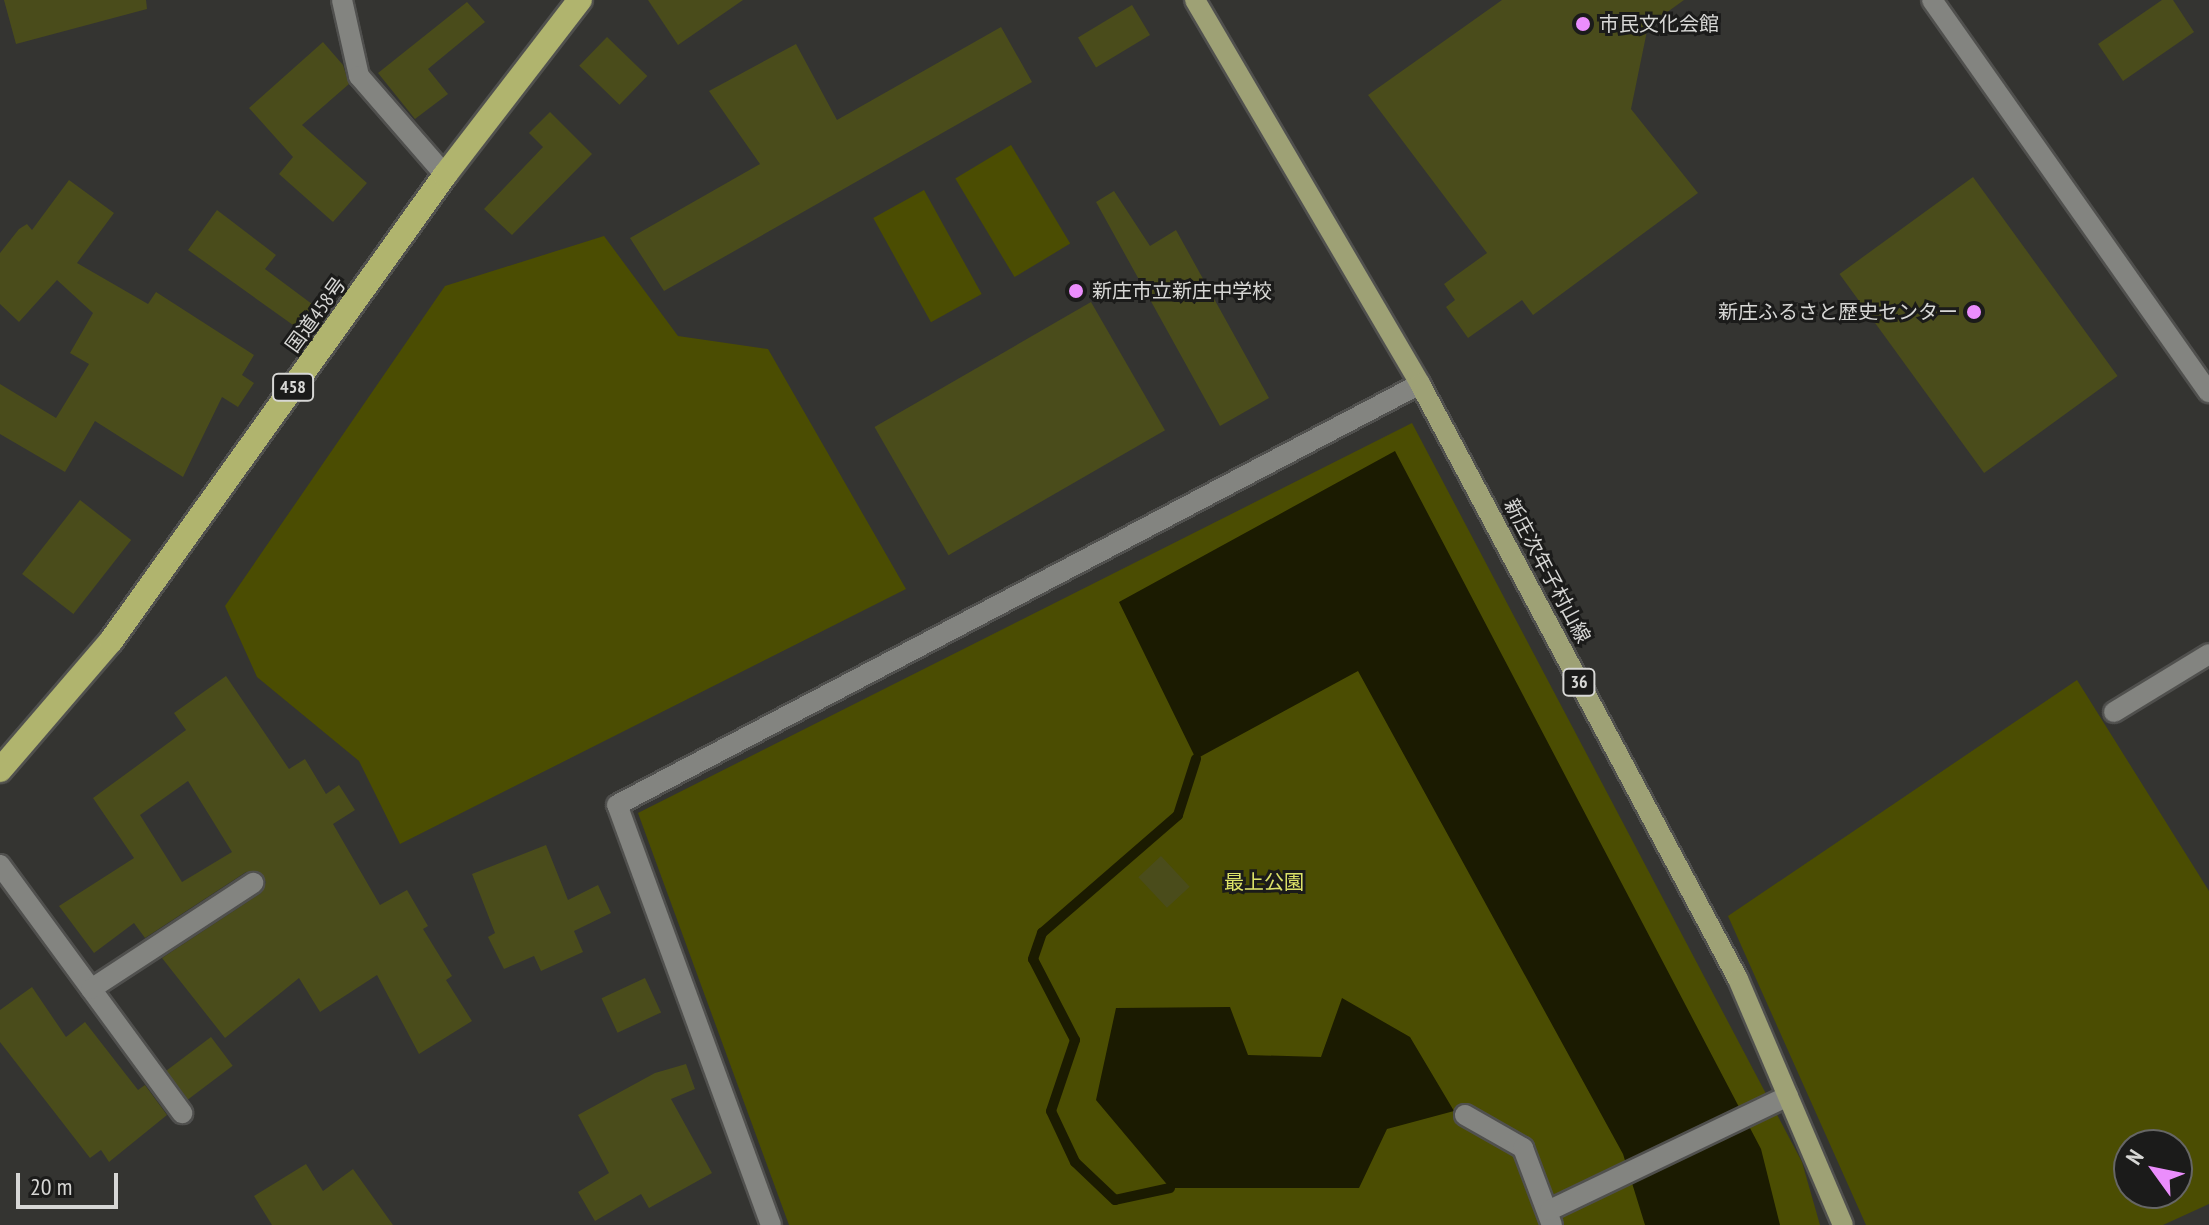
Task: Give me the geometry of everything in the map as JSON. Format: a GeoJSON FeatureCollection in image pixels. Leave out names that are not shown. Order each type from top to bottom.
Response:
{"type":"FeatureCollection","features":[{"type":"Feature","properties":{"kind":"highway","name":"国道458号"},"geometry":{"type":"LineString","coordinates":[[0,770],[111,641],[445,175],[580,0]]}},
{"type":"Feature","properties":{"kind":"main road","name":"新庄次年子村山線"},"geometry":{"type":"LineString","coordinates":[[1195,0],[1420,384],[1738,979],[1843,1225]]}},
{"type":"Feature","properties":{"kind":"street"},"geometry":{"type":"LineString","coordinates":[[342,0],[359,76],[445,175]]}},
{"type":"Feature","properties":{"kind":"street"},"geometry":{"type":"LineString","coordinates":[[1932,0],[2209,392]]}},
{"type":"Feature","properties":{"kind":"street"},"geometry":{"type":"LineString","coordinates":[[771,1225],[617,805],[1420,384]]}},
{"type":"Feature","properties":{"kind":"street"},"geometry":{"type":"LineString","coordinates":[[2114,712],[2209,654]]}},
{"type":"Feature","properties":{"kind":"street"},"geometry":{"type":"LineString","coordinates":[[0,865],[182,1113]]}},
{"type":"Feature","properties":{"kind":"street"},"geometry":{"type":"LineString","coordinates":[[91,989],[253,883]]}},
{"type":"Feature","properties":{"kind":"street"},"geometry":{"type":"LineString","coordinates":[[1465,1115],[1523,1148],[1551,1217],[1788,1096]]}},
{"type":"Feature","properties":{"kind":"green space"},"geometry":{"type":"Polygon","coordinates":[[[1011,145],[1070,244],[1015,277],[955,178],[1011,145]]]}},
{"type":"Feature","properties":{"kind":"green space"},"geometry":{"type":"Polygon","coordinates":[[[924,190],[982,294],[931,322],[873,218],[924,190]]]}},
{"type":"Feature","properties":{"kind":"green space"},"geometry":{"type":"Polygon","coordinates":[[[604,236],[678,336],[768,349],[906,589],[400,844],[359,761],[257,677],[225,606],[445,286],[604,236]]]}},
{"type":"Feature","properties":{"kind":"green space","name":"最上公園"},"geometry":{"type":"Polygon","coordinates":[[[1412,423],[1802,1162],[1820,1225],[789,1225],[638,813],[1412,423]]]}},
{"type":"Feature","properties":{"kind":"green space"},"geometry":{"type":"Polygon","coordinates":[[[2077,680],[2209,891],[2209,1204],[2163,1225],[1866,1225],[1728,916],[2077,680]]]}},
{"type":"Feature","properties":{"kind":"shaded area"},"geometry":{"type":"Polygon","coordinates":[[[1395,451],[1761,1149],[1780,1225],[1645,1225],[1623,1154],[1358,671],[1196,759],[1119,602],[1395,451]]]}},
{"type":"Feature","properties":{"kind":"shaded area"},"geometry":{"type":"Polygon","coordinates":[[[1342,998],[1410,1037],[1454,1111],[1387,1129],[1359,1188],[1170,1188],[1096,1100],[1116,1008],[1230,1007],[1248,1055],[1321,1057],[1342,998]]]}},
{"type":"Feature","properties":{"kind":"building"},"geometry":{"type":"Polygon","coordinates":[[[4,0],[146,0],[147,9],[16,44],[4,0]]]}},
{"type":"Feature","properties":{"kind":"building"},"geometry":{"type":"Polygon","coordinates":[[[648,0],[743,0],[678,45],[648,0]]]}},
{"type":"Feature","properties":{"kind":"building"},"geometry":{"type":"Polygon","coordinates":[[[1502,0],[1684,0],[1648,26],[1631,109],[1698,193],[1533,315],[1522,300],[1468,338],[1446,307],[1455,300],[1444,284],[1487,253],[1368,95],[1502,0]]]}},
{"type":"Feature","properties":{"kind":"building"},"geometry":{"type":"Polygon","coordinates":[[[2162,0],[2173,0],[2194,32],[2123,81],[2098,44],[2162,0]]]}},
{"type":"Feature","properties":{"kind":"building"},"geometry":{"type":"Polygon","coordinates":[[[467,2],[485,22],[428,69],[448,94],[415,119],[378,73],[467,2]]]}},
{"type":"Feature","properties":{"kind":"building"},"geometry":{"type":"Polygon","coordinates":[[[1132,5],[1150,35],[1096,67],[1078,37],[1132,5]]]}},
{"type":"Feature","properties":{"kind":"building"},"geometry":{"type":"Polygon","coordinates":[[[1001,27],[1032,82],[664,291],[630,238],[760,164],[709,91],[796,44],[837,120],[1001,27]]]}},
{"type":"Feature","properties":{"kind":"building"},"geometry":{"type":"Polygon","coordinates":[[[607,37],[647,76],[619,105],[579,66],[607,37]]]}},
{"type":"Feature","properties":{"kind":"building"},"geometry":{"type":"Polygon","coordinates":[[[323,42],[343,65],[349,84],[302,125],[367,183],[333,222],[279,174],[293,157],[249,108],[323,42]]]}},
{"type":"Feature","properties":{"kind":"building"},"geometry":{"type":"Polygon","coordinates":[[[550,112],[592,154],[512,235],[484,209],[543,147],[529,133],[550,112]]]}},
{"type":"Feature","properties":{"kind":"building"},"geometry":{"type":"Polygon","coordinates":[[[1973,177],[2118,376],[1984,473],[1840,274],[1973,177]]]}},
{"type":"Feature","properties":{"kind":"building"},"geometry":{"type":"Polygon","coordinates":[[[69,180],[114,213],[77,263],[148,304],[156,292],[254,355],[242,375],[254,383],[238,407],[222,397],[183,477],[95,421],[65,472],[0,434],[0,384],[56,418],[89,364],[70,353],[93,313],[57,280],[19,322],[0,304],[0,253],[19,229],[27,224],[32,230],[69,180]]]}},
{"type":"Feature","properties":{"kind":"building"},"geometry":{"type":"Polygon","coordinates":[[[1114,191],[1150,246],[1176,230],[1269,398],[1220,426],[1096,202],[1114,191]]]}},
{"type":"Feature","properties":{"kind":"building"},"geometry":{"type":"Polygon","coordinates":[[[217,210],[276,255],[265,269],[316,307],[300,330],[188,250],[217,210]]]}},
{"type":"Feature","properties":{"kind":"building"},"geometry":{"type":"Polygon","coordinates":[[[1091,302],[1165,430],[948,555],[874,427],[1091,302]]]}},
{"type":"Feature","properties":{"kind":"building"},"geometry":{"type":"Polygon","coordinates":[[[80,500],[131,540],[73,614],[22,574],[80,500]]]}},
{"type":"Feature","properties":{"kind":"building"},"geometry":{"type":"Polygon","coordinates":[[[226,676],[289,769],[305,759],[326,794],[339,785],[355,810],[333,824],[380,905],[407,890],[428,926],[423,929],[452,976],[446,980],[472,1021],[419,1054],[377,975],[320,1012],[299,978],[225,1038],[162,958],[261,893],[266,882],[258,871],[246,872],[145,938],[134,923],[94,953],[59,906],[134,858],[93,798],[186,730],[174,713],[226,676]],[[188,781],[140,815],[182,882],[232,852],[188,781]]]}},
{"type":"Feature","properties":{"kind":"building"},"geometry":{"type":"Polygon","coordinates":[[[546,845],[568,900],[598,885],[611,913],[574,931],[583,952],[541,971],[534,956],[504,969],[488,937],[495,933],[472,874],[546,845]]]}},
{"type":"Feature","properties":{"kind":"building"},"geometry":{"type":"Polygon","coordinates":[[[1161,856],[1190,887],[1167,908],[1138,877],[1161,856]]]}},
{"type":"Feature","properties":{"kind":"building"},"geometry":{"type":"Polygon","coordinates":[[[645,978],[661,1012],[618,1033],[601,998],[645,978]]]}},
{"type":"Feature","properties":{"kind":"building"},"geometry":{"type":"Polygon","coordinates":[[[32,987],[66,1037],[85,1022],[138,1090],[145,1085],[167,1115],[109,1162],[101,1150],[90,1158],[0,1042],[0,1010],[32,987]]]}},
{"type":"Feature","properties":{"kind":"building"},"geometry":{"type":"Polygon","coordinates":[[[211,1037],[233,1066],[188,1099],[166,1071],[211,1037]]]}},
{"type":"Feature","properties":{"kind":"building"},"geometry":{"type":"Polygon","coordinates":[[[686,1064],[695,1089],[671,1099],[712,1173],[649,1208],[641,1194],[595,1221],[578,1192],[609,1173],[578,1115],[655,1073],[686,1064]]]}},
{"type":"Feature","properties":{"kind":"building"},"geometry":{"type":"Polygon","coordinates":[[[306,1164],[323,1191],[353,1169],[393,1225],[272,1225],[254,1196],[306,1164]]]}},
{"type":"Feature","properties":{"kind":"waterway"},"geometry":{"type":"LineString","coordinates":[[1170,1188],[1115,1200],[1075,1162],[1051,1111],[1075,1040],[1033,959],[1042,933],[1178,815],[1196,759]]}},
{"type":"Feature","properties":{"kind":"place","name":"市民文化会館"},"geometry":{"type":"Point","coordinates":[1583,24]}},
{"type":"Feature","properties":{"kind":"place","name":"新庄市立新庄中学校"},"geometry":{"type":"Point","coordinates":[1076,291]}},
{"type":"Feature","properties":{"kind":"place","name":"新庄ふるさと歴史センター"},"geometry":{"type":"Point","coordinates":[1974,312]}}]}
